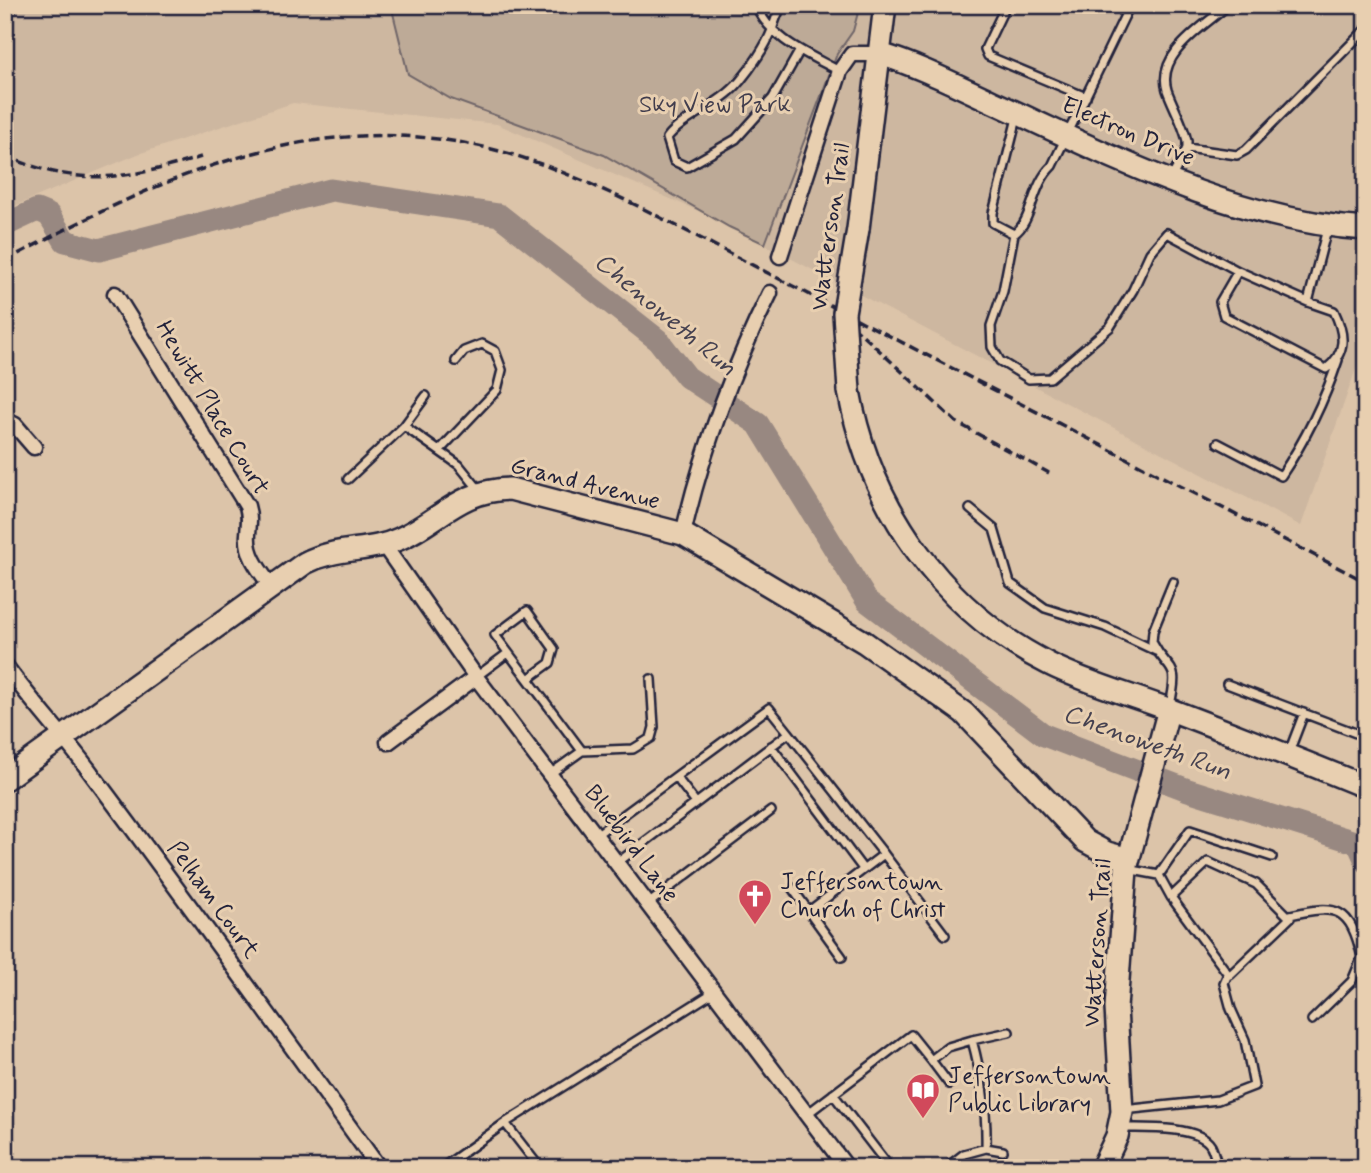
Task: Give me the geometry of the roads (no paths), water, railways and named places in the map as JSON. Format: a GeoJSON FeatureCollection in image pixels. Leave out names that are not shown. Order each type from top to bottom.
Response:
{"type":"FeatureCollection","features":[{"type":"Feature","properties":{"kind":"street"},"geometry":{"type":"LineString","coordinates":[[5,14],[9,5]]}},
{"type":"Feature","properties":{"kind":"street","name":"Watterson Trail"},"geometry":{"type":"LineString","coordinates":[[885,5],[858,229],[846,283],[844,319],[849,391],[862,444],[887,505],[916,551],[944,584],[992,628],[1048,663],[1169,709],[1128,864],[1116,1008],[1121,1119],[1102,1168]]}},
{"type":"Feature","properties":{"kind":"street"},"geometry":{"type":"LineString","coordinates":[[780,256],[840,71],[852,54],[880,54]]}},
{"type":"Feature","properties":{"kind":"street","name":"Electron Drive"},"geometry":{"type":"LineString","coordinates":[[880,54],[911,64],[1067,136],[1171,180],[1269,213],[1328,225],[1366,229]]}},
{"type":"Feature","properties":{"kind":"street"},"geometry":{"type":"LineString","coordinates":[[683,534],[728,383],[770,293]]}},
{"type":"Feature","properties":{"kind":"street","name":"Hewitt Place Court"},"geometry":{"type":"LineString","coordinates":[[115,294],[247,506],[250,516],[248,545],[254,564],[271,586]]}},
{"type":"Feature","properties":{"kind":"street"},"geometry":{"type":"LineString","coordinates":[[5,420],[15,425],[34,447]]}},
{"type":"Feature","properties":{"kind":"street","name":"Grand Avenue"},"geometry":{"type":"LineString","coordinates":[[5,779],[271,586],[320,555],[399,539],[464,498],[480,492],[510,489],[683,534],[896,663],[964,713],[1085,841],[1128,864]]}},
{"type":"Feature","properties":{"kind":"street","name":"Bluebird Lane"},"geometry":{"type":"LineString","coordinates":[[383,544],[476,677],[847,1168]]}},
{"type":"Feature","properties":{"kind":"street","name":"Pelham Court"},"geometry":{"type":"LineString","coordinates":[[5,665],[37,710],[64,736],[379,1168]]}},
{"type":"Feature","properties":{"kind":"street"},"geometry":{"type":"LineString","coordinates":[[388,742],[476,677]]}},
{"type":"Feature","properties":{"kind":"street"},"geometry":{"type":"LineString","coordinates":[[1169,709],[1366,787]]}},
{"type":"Feature","properties":{"kind":"lane"},"geometry":{"type":"LineString","coordinates":[[756,5],[772,29],[800,50],[840,71]]}},
{"type":"Feature","properties":{"kind":"lane"},"geometry":{"type":"LineString","coordinates":[[782,5],[772,29],[740,82],[707,111],[673,131],[667,138],[674,162],[687,167],[736,139],[773,98],[800,50]]}},
{"type":"Feature","properties":{"kind":"lane"},"geometry":{"type":"LineString","coordinates":[[1006,5],[985,49],[988,56],[1086,97]]}},
{"type":"Feature","properties":{"kind":"lane"},"geometry":{"type":"LineString","coordinates":[[1130,5],[1052,166],[1040,177],[1025,222],[1014,234],[1003,291],[991,326],[992,348],[1000,361],[1029,379],[1050,378],[1110,327],[1133,290],[1150,253],[1167,233],[1238,271],[1334,311],[1344,340],[1328,393],[1303,444],[1281,476],[1218,443]]}},
{"type":"Feature","properties":{"kind":"lane"},"geometry":{"type":"LineString","coordinates":[[1171,180],[1187,148],[1185,129],[1166,88],[1165,70],[1173,54],[1228,5]]}},
{"type":"Feature","properties":{"kind":"lane"},"geometry":{"type":"LineString","coordinates":[[1187,148],[1237,155],[1246,150],[1366,29]]}},
{"type":"Feature","properties":{"kind":"lane"},"geometry":{"type":"LineString","coordinates":[[1014,234],[993,223],[993,213],[1018,113]]}},
{"type":"Feature","properties":{"kind":"lane"},"geometry":{"type":"LineString","coordinates":[[1308,302],[1328,225]]}},
{"type":"Feature","properties":{"kind":"lane"},"geometry":{"type":"LineString","coordinates":[[1238,271],[1220,302],[1224,316],[1326,369],[1338,360]]}},
{"type":"Feature","properties":{"kind":"lane"},"geometry":{"type":"LineString","coordinates":[[440,450],[497,390],[502,370],[495,351],[482,344],[464,351],[456,361]]}},
{"type":"Feature","properties":{"kind":"lane"},"geometry":{"type":"LineString","coordinates":[[348,479],[404,426],[426,396]]}},
{"type":"Feature","properties":{"kind":"lane"},"geometry":{"type":"LineString","coordinates":[[404,426],[459,465],[480,492]]}},
{"type":"Feature","properties":{"kind":"lane"},"geometry":{"type":"LineString","coordinates":[[970,509],[995,529],[1010,583],[1045,608],[1105,627],[1156,651],[1174,668],[1175,681],[1169,709]]}},
{"type":"Feature","properties":{"kind":"lane"},"geometry":{"type":"LineString","coordinates":[[1156,651],[1152,642],[1153,631],[1173,582]]}},
{"type":"Feature","properties":{"kind":"lane"},"geometry":{"type":"LineString","coordinates":[[528,679],[550,663],[554,649],[527,611],[495,635],[508,653],[582,751]]}},
{"type":"Feature","properties":{"kind":"lane"},"geometry":{"type":"LineString","coordinates":[[476,677],[508,653]]}},
{"type":"Feature","properties":{"kind":"lane"},"geometry":{"type":"LineString","coordinates":[[549,775],[582,751],[633,749],[651,738],[654,727],[651,679]]}},
{"type":"Feature","properties":{"kind":"lane"},"geometry":{"type":"LineString","coordinates":[[1227,684],[1366,737]]}},
{"type":"Feature","properties":{"kind":"lane"},"geometry":{"type":"LineString","coordinates":[[596,835],[769,708],[945,935]]}},
{"type":"Feature","properties":{"kind":"lane"},"geometry":{"type":"LineString","coordinates":[[1287,756],[1304,713]]}},
{"type":"Feature","properties":{"kind":"lane"},"geometry":{"type":"LineString","coordinates":[[616,863],[789,733]]}},
{"type":"Feature","properties":{"kind":"lane"},"geometry":{"type":"LineString","coordinates":[[771,746],[863,869]]}},
{"type":"Feature","properties":{"kind":"lane"},"geometry":{"type":"LineString","coordinates":[[676,777],[696,803]]}},
{"type":"Feature","properties":{"kind":"lane"},"geometry":{"type":"LineString","coordinates":[[648,904],[772,811]]}},
{"type":"Feature","properties":{"kind":"lane"},"geometry":{"type":"LineString","coordinates":[[1160,875],[1190,831],[1272,857]]}},
{"type":"Feature","properties":{"kind":"lane"},"geometry":{"type":"LineString","coordinates":[[809,911],[884,854]]}},
{"type":"Feature","properties":{"kind":"lane"},"geometry":{"type":"LineString","coordinates":[[1171,897],[1203,863],[1208,862],[1256,884],[1290,915]]}},
{"type":"Feature","properties":{"kind":"lane"},"geometry":{"type":"LineString","coordinates":[[1128,864],[1160,875],[1171,897],[1228,974]]}},
{"type":"Feature","properties":{"kind":"lane"},"geometry":{"type":"LineString","coordinates":[[792,888],[842,957]]}},
{"type":"Feature","properties":{"kind":"lane"},"geometry":{"type":"LineString","coordinates":[[1290,915],[1322,908],[1337,909],[1351,922],[1362,957],[1352,981],[1312,1020]]}},
{"type":"Feature","properties":{"kind":"lane"},"geometry":{"type":"LineString","coordinates":[[1228,974],[1232,974],[1289,920],[1290,915]]}},
{"type":"Feature","properties":{"kind":"lane"},"geometry":{"type":"LineString","coordinates":[[1121,1119],[1218,1100],[1254,1086],[1245,1040],[1231,1009],[1224,983],[1228,974]]}},
{"type":"Feature","properties":{"kind":"lane"},"geometry":{"type":"LineString","coordinates":[[442,1168],[505,1123],[714,992]]}},
{"type":"Feature","properties":{"kind":"lane"},"geometry":{"type":"LineString","coordinates":[[931,1060],[948,1047],[1009,1032]]}},
{"type":"Feature","properties":{"kind":"lane"},"geometry":{"type":"LineString","coordinates":[[807,1114],[911,1035],[949,1084]]}},
{"type":"Feature","properties":{"kind":"lane"},"geometry":{"type":"LineString","coordinates":[[972,1040],[984,1085],[986,1148]]}},
{"type":"Feature","properties":{"kind":"lane"},"geometry":{"type":"LineString","coordinates":[[833,1094],[890,1168]]}},
{"type":"Feature","properties":{"kind":"lane"},"geometry":{"type":"LineString","coordinates":[[1121,1119],[1200,1136],[1210,1144],[1218,1168]]}},
{"type":"Feature","properties":{"kind":"lane"},"geometry":{"type":"LineString","coordinates":[[505,1123],[540,1168]]}},
{"type":"Feature","properties":{"kind":"lane"},"geometry":{"type":"LineString","coordinates":[[946,1168],[964,1154],[986,1148],[1003,1151]]}},
{"type":"Feature","properties":{"kind":"waterway","name":"Chenoweth Run"},"geometry":{"type":"LineString","coordinates":[[5,225],[37,210],[49,215],[65,241],[99,250],[331,190],[499,215],[658,340],[687,377],[758,424],[867,601],[1044,735],[1188,790],[1358,843],[1366,861]]}},
{"type":"Feature","properties":{"kind":"railway"},"geometry":{"type":"LineString","coordinates":[[5,261],[128,199],[189,174],[251,154],[315,141],[380,136],[447,140],[517,156],[564,173],[640,207],[1366,582]]}},
{"type":"Feature","properties":{"kind":"railway"},"geometry":{"type":"LineString","coordinates":[[5,155],[55,172],[103,177],[151,171],[201,157]]}},
{"type":"Feature","properties":{"kind":"railway"},"geometry":{"type":"LineString","coordinates":[[852,325],[956,422],[1049,473]]}},
{"type":"Feature","properties":{"kind":"place","name":"Jeffersontown Church of Christ"},"geometry":{"type":"Point","coordinates":[755,926]}},
{"type":"Feature","properties":{"kind":"place","name":"Jeffersontown Public Library"},"geometry":{"type":"Point","coordinates":[923,1120]}},
{"type":"Feature","properties":{"kind":"park label","name":"Sky View Park"},"geometry":{"type":"Point","coordinates":[715,105]}}]}
